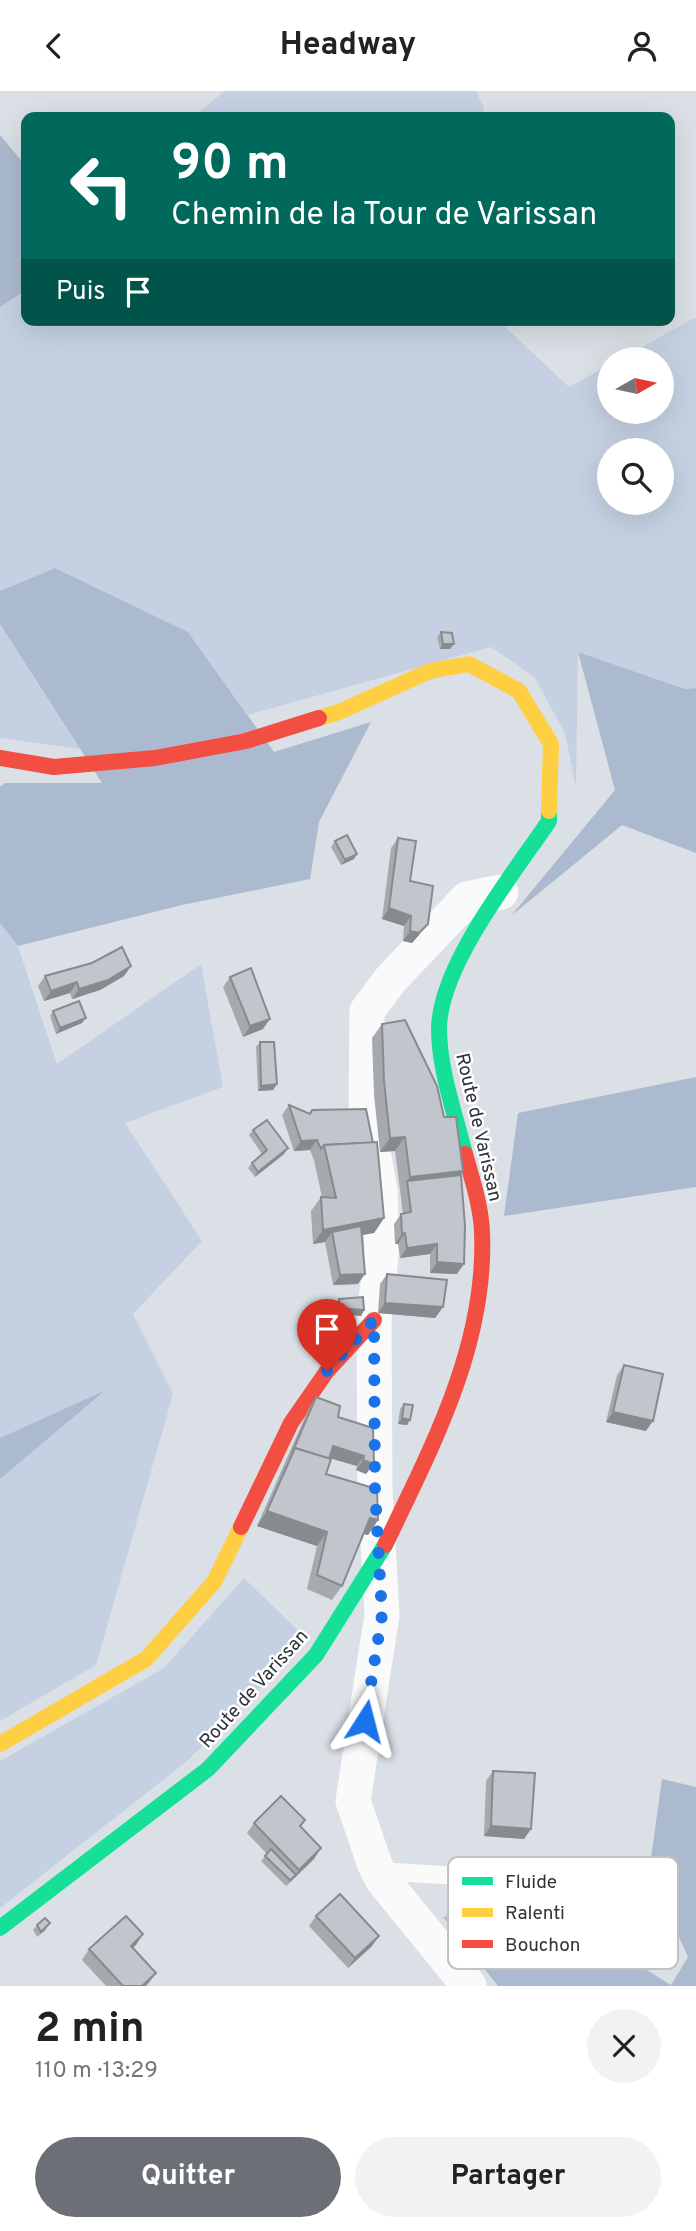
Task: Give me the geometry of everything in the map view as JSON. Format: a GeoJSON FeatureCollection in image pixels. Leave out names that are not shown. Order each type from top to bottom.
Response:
{"type":"FeatureCollection","features":[{"type":"Feature","properties":{"kind":"street","name":"Route de Varissan"},"geometry":{"type":"LineString","coordinates":[[0,758],[54,767],[155,758],[246,741],[339,712],[430,671],[469,664],[519,691],[551,744],[549,821],[478,926],[450,978],[439,1026],[443,1067],[482,1231],[480,1276],[471,1338],[451,1401],[380,1555],[316,1655],[208,1769],[0,1928]]}},
{"type":"Feature","properties":{"kind":"street"},"geometry":{"type":"LineString","coordinates":[[448,1959],[378,1871],[353,1801],[382,1615],[375,1489],[374,1320],[382,1247],[380,1191],[366,1110],[367,1011],[391,979],[467,898],[501,892]]}},
{"type":"Feature","properties":{"kind":"street"},"geometry":{"type":"LineString","coordinates":[[0,1744],[146,1659],[206,1592],[214,1582],[291,1423],[327,1371],[374,1320]]}},
{"type":"Feature","properties":{"kind":"street"},"geometry":{"type":"LineString","coordinates":[[456,1969],[469,1986]]}},
{"type":"Feature","properties":{"kind":"lane"},"geometry":{"type":"LineString","coordinates":[[378,1871],[448,1875]]}},
{"type":"Feature","properties":{"kind":"shaded area"},"geometry":{"type":"Polygon","coordinates":[[[225,91],[476,91],[484,108],[483,112],[198,112],[225,91]]]}},
{"type":"Feature","properties":{"kind":"shaded area"},"geometry":{"type":"Polygon","coordinates":[[[0,135],[21,160],[21,293],[0,307],[0,135]]]}},
{"type":"Feature","properties":{"kind":"shaded area"},"geometry":{"type":"Polygon","coordinates":[[[21,293],[21,326],[504,326],[569,387],[597,372],[597,424],[674,424],[674,347],[642,347],[696,319],[696,688],[685,689],[578,652],[576,788],[565,733],[534,677],[491,647],[248,715],[188,632],[55,568],[0,591],[0,307],[21,293]]]}},
{"type":"Feature","properties":{"kind":"shaded area"},"geometry":{"type":"Polygon","coordinates":[[[55,568],[188,632],[274,752],[371,722],[319,822],[310,879],[182,905],[18,946],[0,923],[0,787],[5,783],[102,783],[0,624],[0,591],[55,568]]]}},
{"type":"Feature","properties":{"kind":"shaded area"},"geometry":{"type":"Polygon","coordinates":[[[0,624],[80,749],[0,738],[0,624]]]}},
{"type":"Feature","properties":{"kind":"shaded area"},"geometry":{"type":"Polygon","coordinates":[[[578,652],[685,689],[696,688],[696,853],[622,825],[511,916],[615,790],[578,652]]]}},
{"type":"Feature","properties":{"kind":"shaded area"},"geometry":{"type":"Polygon","coordinates":[[[0,923],[18,946],[57,1064],[201,964],[223,1087],[125,1123],[202,1241],[133,1314],[173,1394],[96,1665],[0,1721],[0,1479],[104,1392],[0,1438],[0,923]]]}},
{"type":"Feature","properties":{"kind":"shaded area"},"geometry":{"type":"Polygon","coordinates":[[[696,1077],[696,1187],[504,1216],[518,1113],[696,1077]]]}},
{"type":"Feature","properties":{"kind":"shaded area"},"geometry":{"type":"Polygon","coordinates":[[[106,1390],[0,1479],[0,1438],[106,1390]]]}},
{"type":"Feature","properties":{"kind":"shaded area"},"geometry":{"type":"Polygon","coordinates":[[[244,1578],[308,1640],[186,1762],[0,1908],[0,1761],[164,1668],[244,1578]]]}},
{"type":"Feature","properties":{"kind":"shaded area"},"geometry":{"type":"Polygon","coordinates":[[[662,1779],[696,1787],[696,1986],[498,1986],[484,1969],[645,1969],[671,1985],[688,1957],[678,1935],[678,1857],[651,1857],[662,1779]]]}},
{"type":"Feature","properties":{"kind":"building"},"geometry":{"type":"Polygon","coordinates":[[[441,632],[452,633],[454,644],[443,644],[441,632]]]}},
{"type":"Feature","properties":{"kind":"building"},"geometry":{"type":"Polygon","coordinates":[[[347,835],[357,854],[345,860],[335,841],[347,835]]]}},
{"type":"Feature","properties":{"kind":"building"},"geometry":{"type":"Polygon","coordinates":[[[398,838],[416,841],[410,881],[433,886],[428,924],[419,933],[410,931],[411,916],[389,908],[398,838]]]}},
{"type":"Feature","properties":{"kind":"building"},"geometry":{"type":"Polygon","coordinates":[[[122,947],[131,966],[108,980],[79,989],[77,982],[51,991],[45,976],[92,963],[122,947]]]}},
{"type":"Feature","properties":{"kind":"building"},"geometry":{"type":"Polygon","coordinates":[[[251,968],[270,1019],[250,1026],[230,977],[251,968]]]}},
{"type":"Feature","properties":{"kind":"building"},"geometry":{"type":"Polygon","coordinates":[[[79,1001],[86,1018],[60,1028],[53,1011],[79,1001]]]}},
{"type":"Feature","properties":{"kind":"building"},"geometry":{"type":"Polygon","coordinates":[[[405,1020],[437,1086],[444,1117],[456,1117],[463,1171],[410,1177],[405,1137],[390,1138],[382,1024],[405,1020]]]}},
{"type":"Feature","properties":{"kind":"building"},"geometry":{"type":"Polygon","coordinates":[[[260,1042],[274,1042],[277,1084],[261,1086],[260,1042]]]}},
{"type":"Feature","properties":{"kind":"building"},"geometry":{"type":"Polygon","coordinates":[[[289,1105],[310,1114],[312,1110],[366,1109],[373,1143],[324,1145],[321,1149],[317,1140],[301,1141],[289,1105]]]}},
{"type":"Feature","properties":{"kind":"building"},"geometry":{"type":"Polygon","coordinates":[[[267,1120],[288,1148],[258,1172],[252,1163],[267,1150],[253,1130],[267,1120]]]}},
{"type":"Feature","properties":{"kind":"building"},"geometry":{"type":"Polygon","coordinates":[[[377,1142],[384,1218],[323,1230],[321,1197],[336,1198],[324,1145],[377,1142]]]}},
{"type":"Feature","properties":{"kind":"building"},"geometry":{"type":"Polygon","coordinates":[[[461,1175],[465,1226],[464,1264],[437,1262],[437,1244],[407,1248],[405,1233],[402,1234],[401,1214],[411,1212],[407,1181],[461,1175]]]}},
{"type":"Feature","properties":{"kind":"building"},"geometry":{"type":"Polygon","coordinates":[[[361,1226],[365,1274],[340,1275],[332,1232],[361,1226]]]}},
{"type":"Feature","properties":{"kind":"building"},"geometry":{"type":"Polygon","coordinates":[[[387,1274],[447,1280],[443,1307],[385,1303],[387,1274]]]}},
{"type":"Feature","properties":{"kind":"building"},"geometry":{"type":"Polygon","coordinates":[[[363,1297],[364,1310],[339,1308],[339,1299],[363,1297]]]}},
{"type":"Feature","properties":{"kind":"building"},"geometry":{"type":"Polygon","coordinates":[[[624,1365],[663,1374],[653,1421],[613,1412],[624,1365]]]}},
{"type":"Feature","properties":{"kind":"building"},"geometry":{"type":"Polygon","coordinates":[[[316,1397],[340,1406],[338,1417],[373,1428],[374,1464],[363,1460],[364,1456],[333,1446],[329,1459],[295,1448],[292,1453],[316,1397]]]}},
{"type":"Feature","properties":{"kind":"building"},"geometry":{"type":"Polygon","coordinates":[[[404,1404],[413,1405],[410,1420],[402,1418],[404,1404]]]}},
{"type":"Feature","properties":{"kind":"building"},"geometry":{"type":"Polygon","coordinates":[[[295,1448],[331,1459],[326,1474],[377,1489],[378,1520],[370,1518],[342,1586],[317,1575],[327,1532],[267,1511],[295,1448]]]}},
{"type":"Feature","properties":{"kind":"building"},"geometry":{"type":"Polygon","coordinates":[[[493,1771],[535,1773],[531,1829],[491,1826],[493,1771]]]}},
{"type":"Feature","properties":{"kind":"building"},"geometry":{"type":"Polygon","coordinates":[[[281,1796],[305,1820],[300,1826],[321,1848],[299,1870],[254,1823],[281,1796]]]}},
{"type":"Feature","properties":{"kind":"building"},"geometry":{"type":"Polygon","coordinates":[[[271,1849],[296,1875],[290,1880],[265,1856],[271,1849]]]}},
{"type":"Feature","properties":{"kind":"building"},"geometry":{"type":"Polygon","coordinates":[[[340,1894],[379,1936],[355,1958],[316,1916],[340,1894]]]}},
{"type":"Feature","properties":{"kind":"building"},"geometry":{"type":"Polygon","coordinates":[[[126,1916],[143,1934],[131,1946],[156,1973],[142,1986],[123,1986],[89,1949],[126,1916]]]}},
{"type":"Feature","properties":{"kind":"building"},"geometry":{"type":"Polygon","coordinates":[[[45,1918],[50,1923],[41,1932],[37,1925],[45,1918]]]}},
{"type":"Feature","properties":{"kind":"traffic: fast"},"geometry":{"type":"LineString","coordinates":[[465,1154],[442,1060],[439,1028],[443,1003],[452,976],[481,920],[549,821],[549,811]]}},
{"type":"Feature","properties":{"kind":"traffic: fast"},"geometry":{"type":"LineString","coordinates":[[0,1928],[208,1769],[316,1655],[385,1545]]}},
{"type":"Feature","properties":{"kind":"traffic: slow"},"geometry":{"type":"LineString","coordinates":[[319,718],[339,712],[430,671],[469,664],[519,691],[551,744],[549,811]]}},
{"type":"Feature","properties":{"kind":"traffic: slow"},"geometry":{"type":"LineString","coordinates":[[0,1744],[146,1659],[214,1582],[241,1527]]}},
{"type":"Feature","properties":{"kind":"traffic: jam"},"geometry":{"type":"LineString","coordinates":[[0,758],[54,767],[155,758],[246,741],[319,718]]}},
{"type":"Feature","properties":{"kind":"traffic: jam"},"geometry":{"type":"LineString","coordinates":[[385,1545],[421,1471],[453,1394],[476,1314],[482,1232],[478,1202],[465,1154]]}},
{"type":"Feature","properties":{"kind":"traffic: jam"},"geometry":{"type":"LineString","coordinates":[[241,1527],[291,1423],[327,1371],[374,1320]]}},
{"type":"Feature","properties":{"kind":"route"},"geometry":{"type":"LineString","coordinates":[[327,1371],[374,1320],[375,1489],[382,1615],[365,1721]]}}]}
